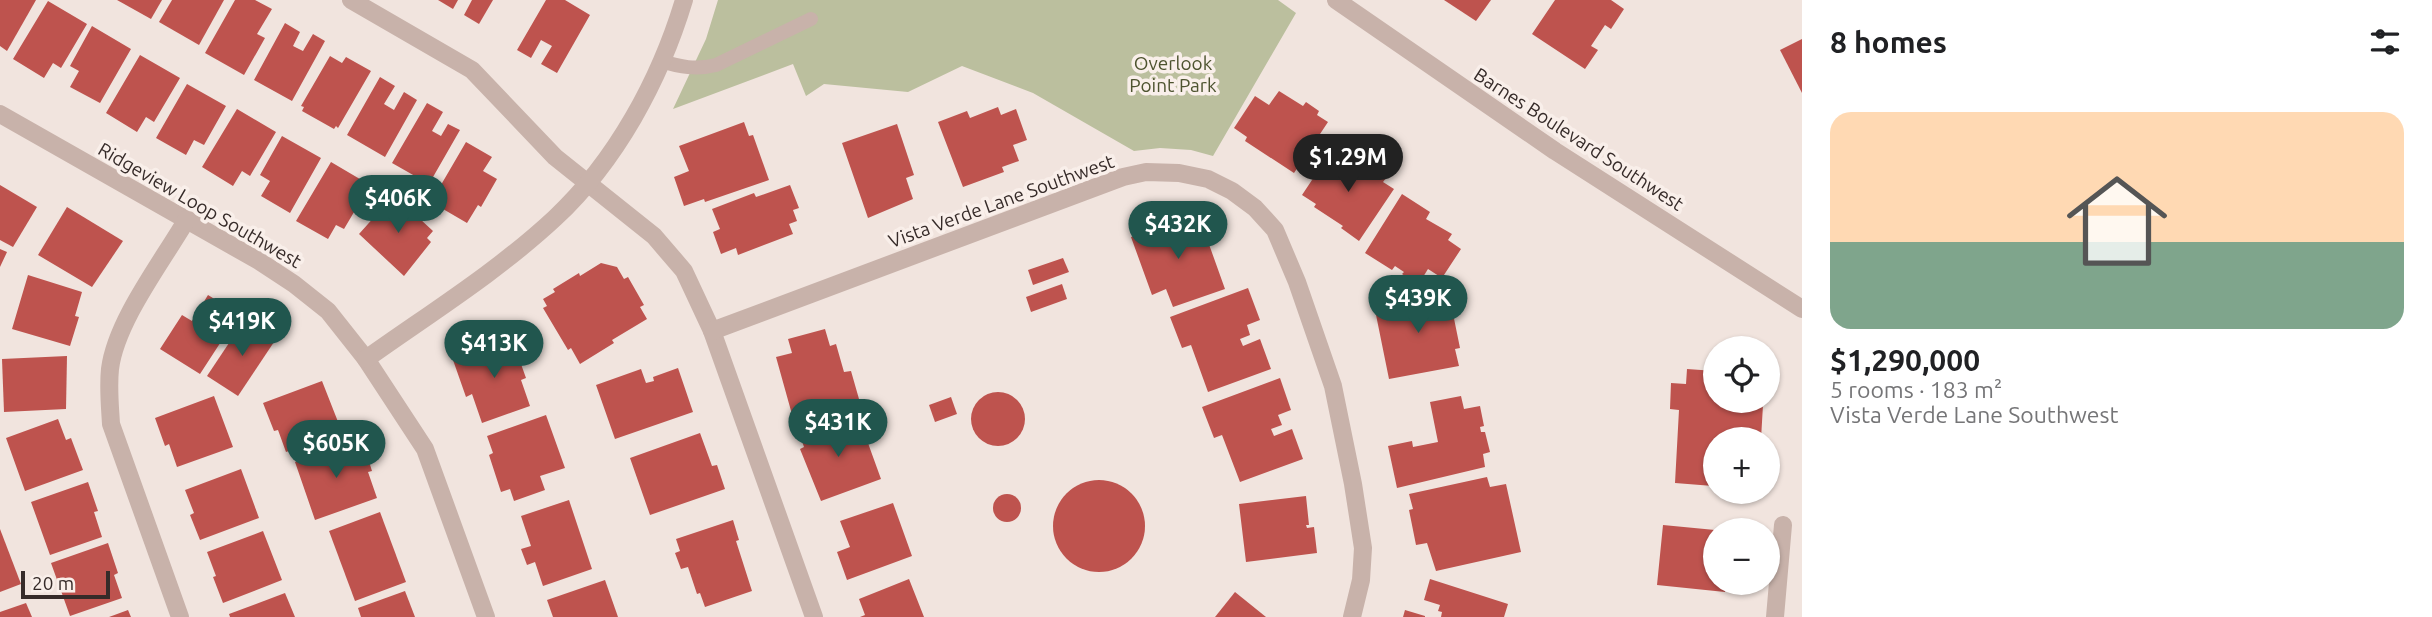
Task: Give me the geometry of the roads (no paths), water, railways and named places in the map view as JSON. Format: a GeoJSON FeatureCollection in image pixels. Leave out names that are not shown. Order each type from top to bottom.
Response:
{"type":"FeatureCollection","features":[{"type":"Feature","properties":{"kind":"street"},"geometry":{"type":"LineString","coordinates":[[351,0],[472,70],[555,156],[654,236],[684,271],[712,331],[814,617]]}},
{"type":"Feature","properties":{"kind":"street"},"geometry":{"type":"LineString","coordinates":[[366,359],[495,268],[554,219],[589,182],[640,105],[661,61],[684,0]]}},
{"type":"Feature","properties":{"kind":"street","name":"Barnes Boulevard Southwest"},"geometry":{"type":"LineString","coordinates":[[1336,0],[1555,151],[1802,309]]}},
{"type":"Feature","properties":{"kind":"street","name":"Ridgeview Loop Southwest"},"geometry":{"type":"LineString","coordinates":[[0,114],[187,219],[295,284],[328,311],[366,359],[425,449],[486,617]]}},
{"type":"Feature","properties":{"kind":"street","name":"Vista Verde Lane Southwest"},"geometry":{"type":"LineString","coordinates":[[712,331],[1123,177],[1146,172],[1179,173],[1208,179],[1232,191],[1255,208],[1275,230],[1318,339],[1333,386],[1363,548],[1352,617]]}},
{"type":"Feature","properties":{"kind":"street"},"geometry":{"type":"LineString","coordinates":[[180,617],[111,424],[109,397],[110,368],[125,320],[187,219]]}},
{"type":"Feature","properties":{"kind":"street"},"geometry":{"type":"LineString","coordinates":[[1774,617],[1783,525]]}},
{"type":"Feature","properties":{"kind":"lane"},"geometry":{"type":"LineString","coordinates":[[661,61],[701,69],[716,65],[811,19]]}},
{"type":"Feature","properties":{"kind":"park label","name":"Overlook Point Park"},"geometry":{"type":"Point","coordinates":[1173,74]}}]}
